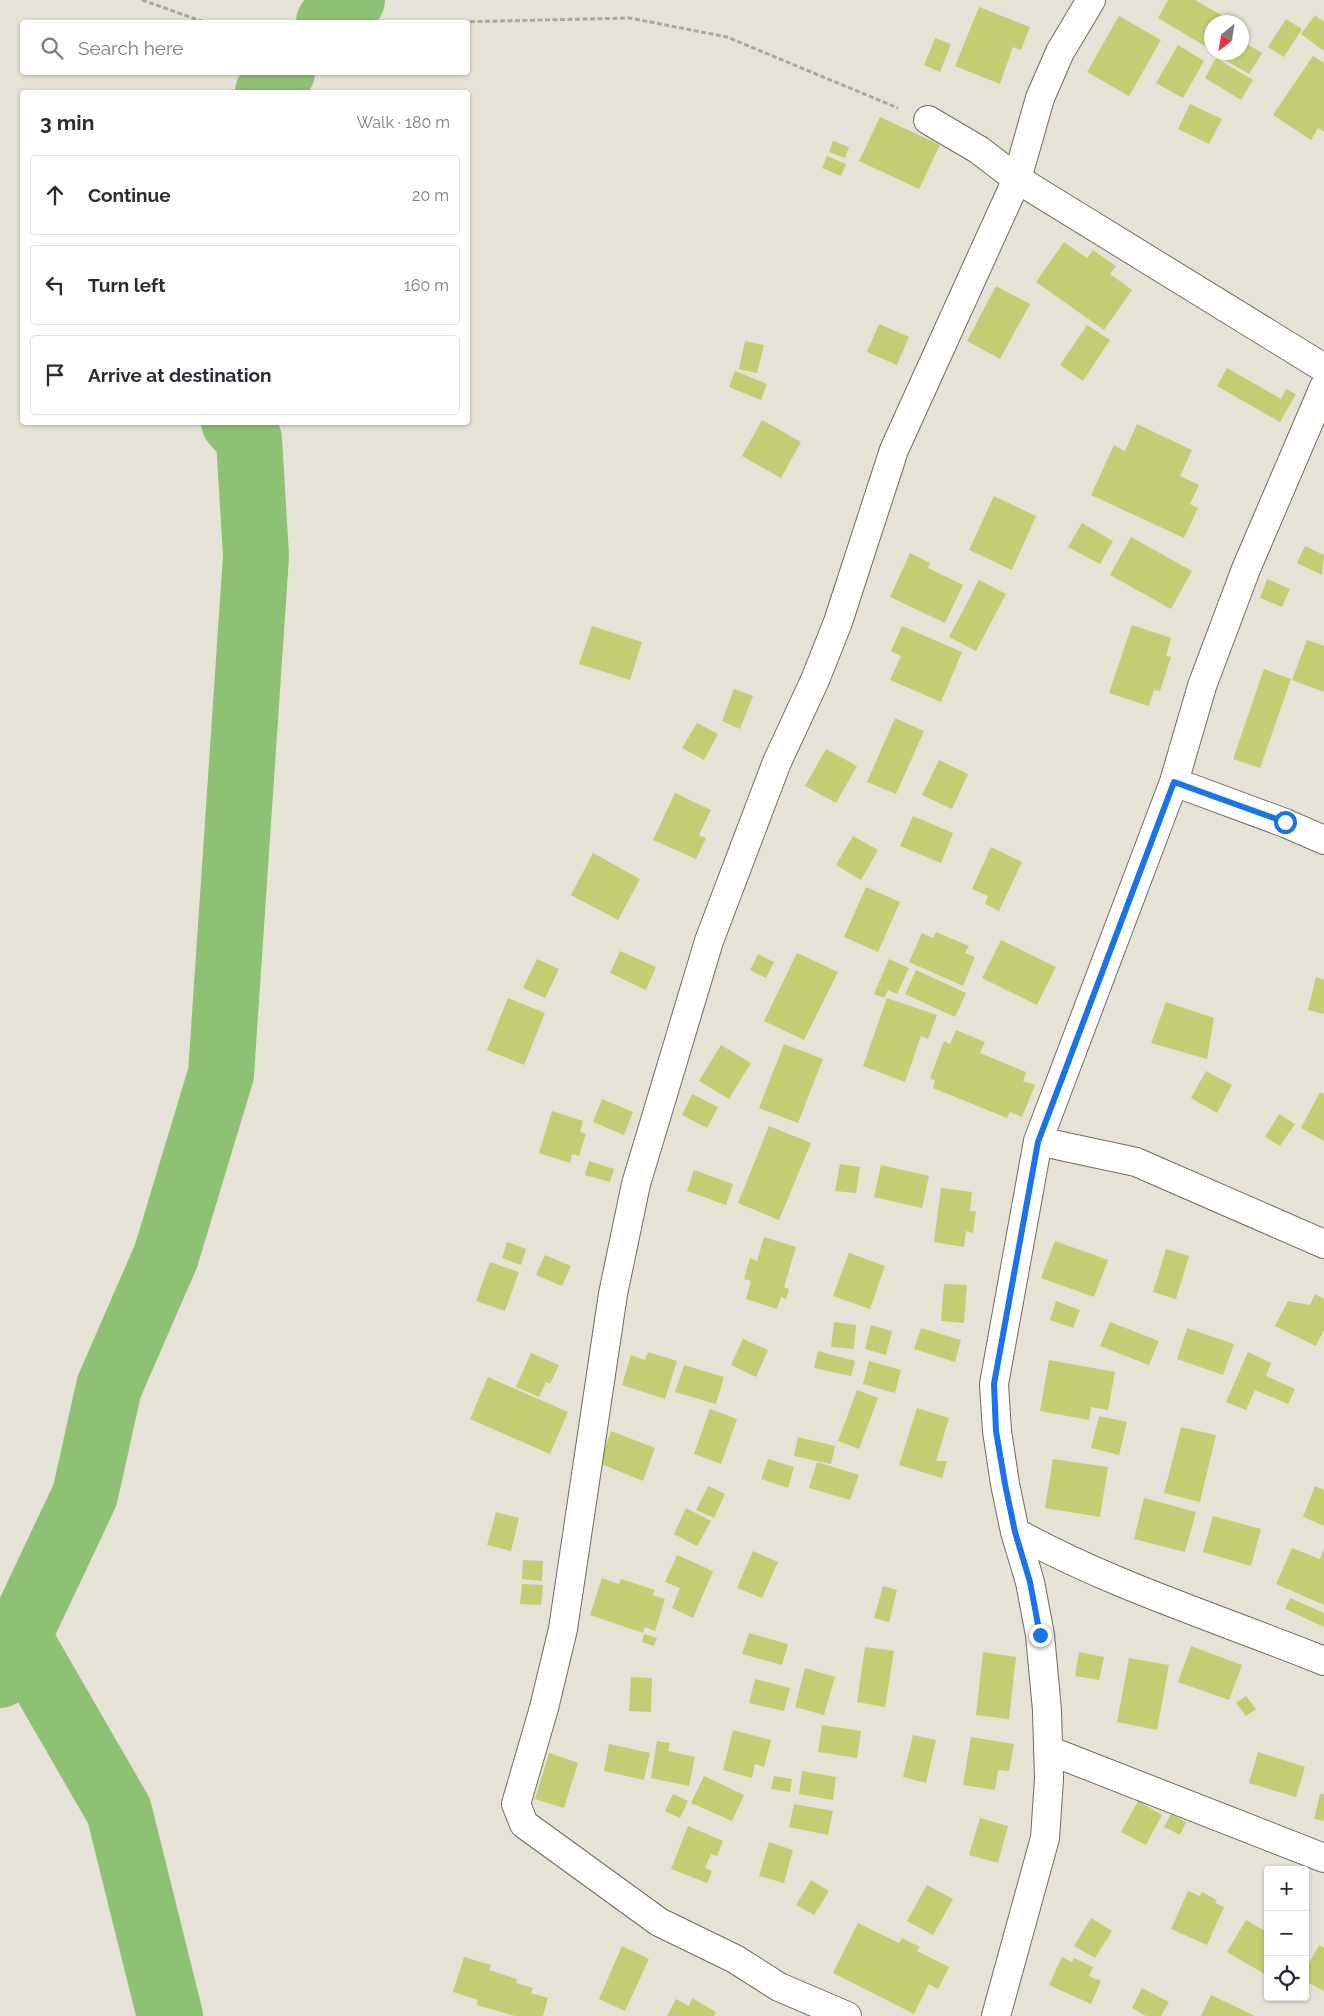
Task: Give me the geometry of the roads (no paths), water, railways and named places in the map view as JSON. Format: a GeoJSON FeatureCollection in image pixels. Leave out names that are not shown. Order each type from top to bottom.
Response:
{"type":"FeatureCollection","features":[{"type":"Feature","properties":{"kind":"street"},"geometry":{"type":"LineString","coordinates":[[847,2016],[779,1987],[735,1958],[659,1922],[524,1824],[516,1804],[544,1708],[563,1629],[613,1294],[636,1184],[710,941],[777,762],[815,680],[838,622],[894,450],[1017,179],[1040,98],[1060,52],[1091,0]]}},
{"type":"Feature","properties":{"kind":"street"},"geometry":{"type":"LineString","coordinates":[[928,120],[979,150],[1017,179],[1324,368]]}},
{"type":"Feature","properties":{"kind":"street"},"geometry":{"type":"LineString","coordinates":[[996,2016],[1045,1838],[1048,1750],[1047,1710],[1040,1635],[1030,1582],[1015,1532],[996,1431],[994,1384],[1038,1142],[1174,782],[1205,677],[1246,569],[1324,387]]}},
{"type":"Feature","properties":{"kind":"street"},"geometry":{"type":"LineString","coordinates":[[1174,782],[1285,822],[1324,840]]}},
{"type":"Feature","properties":{"kind":"street"},"geometry":{"type":"LineString","coordinates":[[1038,1142],[1136,1162],[1324,1244]]}},
{"type":"Feature","properties":{"kind":"street"},"geometry":{"type":"LineString","coordinates":[[1015,1532],[1062,1558],[1113,1580],[1324,1661]]}},
{"type":"Feature","properties":{"kind":"street"},"geometry":{"type":"LineString","coordinates":[[1048,1750],[1324,1858]]}},
{"type":"Feature","properties":{"kind":"waterway"},"geometry":{"type":"LineString","coordinates":[[331,20],[352,0]]}},
{"type":"Feature","properties":{"kind":"waterway"},"geometry":{"type":"LineString","coordinates":[[269,90],[280,75]]}},
{"type":"Feature","properties":{"kind":"waterway"},"geometry":{"type":"LineString","coordinates":[[0,1675],[85,1495],[109,1387],[166,1256],[221,1074],[256,556],[249,439],[237,425]]}},
{"type":"Feature","properties":{"kind":"waterway"},"geometry":{"type":"LineString","coordinates":[[18,1636],[119,1811],[170,2016]]}}]}
